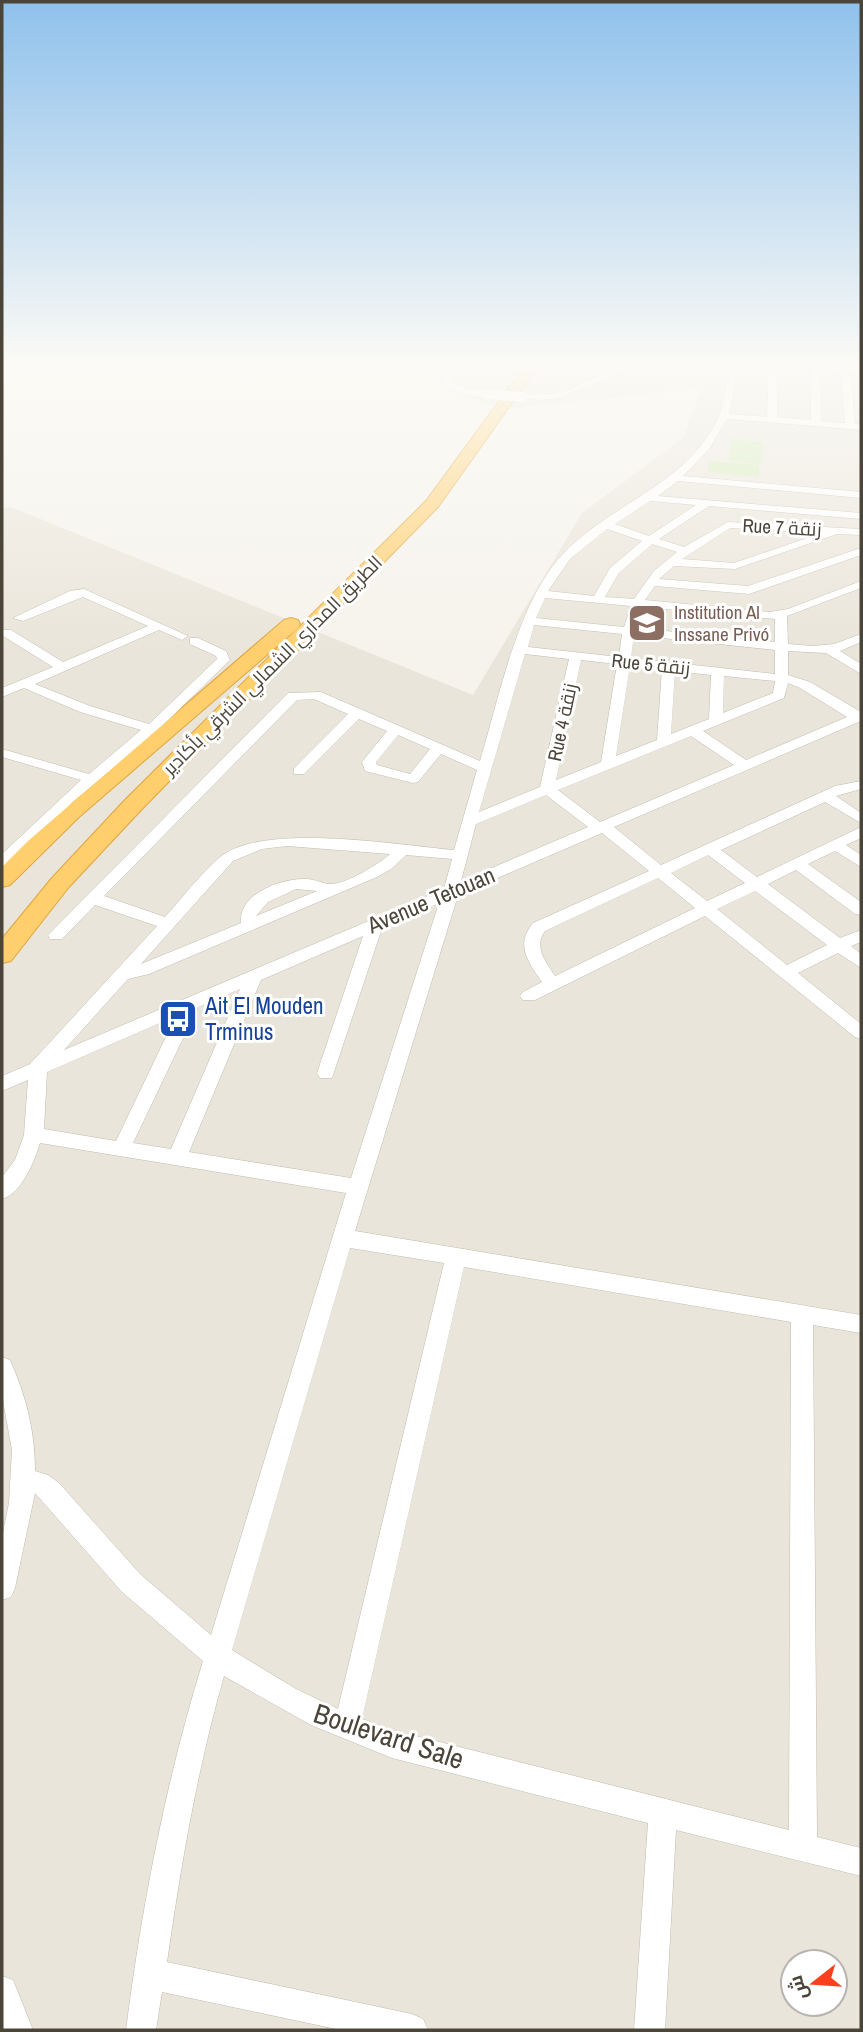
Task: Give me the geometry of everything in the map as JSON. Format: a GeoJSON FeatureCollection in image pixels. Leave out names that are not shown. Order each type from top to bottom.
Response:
{"type":"FeatureCollection","features":[{"type":"Feature","properties":{"kind":"highway","name":"الطريق المداري الشمالي الشرقي بأكادير"},"geometry":{"type":"LineString","coordinates":[[2,880],[66,818],[210,697],[406,519],[455,461]]}},
{"type":"Feature","properties":{"kind":"highway","name":"الطريق المداري الشمالي الشرقي بأكادير"},"geometry":{"type":"LineString","coordinates":[[2,955],[60,883],[133,805],[432,504],[465,461]]}},
{"type":"Feature","properties":{"kind":"street"},"geometry":{"type":"LineString","coordinates":[[141,2030],[178,1803],[191,1743],[387,1091],[451,891],[469,821],[530,621],[541,594],[566,557],[606,525],[649,498],[692,461]]}},
{"type":"Feature","properties":{"kind":"street"},"geometry":{"type":"LineString","coordinates":[[675,478],[861,495]]}},
{"type":"Feature","properties":{"kind":"street"},"geometry":{"type":"LineString","coordinates":[[649,498],[861,516]]}},
{"type":"Feature","properties":{"kind":"street"},"geometry":{"type":"LineString","coordinates":[[598,600],[614,572],[652,540],[705,504]]}},
{"type":"Feature","properties":{"kind":"street"},"geometry":{"type":"LineString","coordinates":[[779,510],[779,527]]}},
{"type":"Feature","properties":{"kind":"street"},"geometry":{"type":"LineString","coordinates":[[606,525],[685,551]]}},
{"type":"Feature","properties":{"kind":"street","name":"Rue 7 زنقة"},"geometry":{"type":"LineString","coordinates":[[608,764],[623,661],[637,604],[651,582],[672,562],[728,525],[861,532]]}},
{"type":"Feature","properties":{"kind":"street"},"geometry":{"type":"LineString","coordinates":[[672,562],[735,566],[836,530]]}},
{"type":"Feature","properties":{"kind":"street"},"geometry":{"type":"LineString","coordinates":[[651,582],[739,591],[754,590],[861,551]]}},
{"type":"Feature","properties":{"kind":"street"},"geometry":{"type":"LineString","coordinates":[[541,594],[781,615],[861,584]]}},
{"type":"Feature","properties":{"kind":"street"},"geometry":{"type":"LineString","coordinates":[[2,862],[92,779],[152,729],[224,660],[222,654],[83,593],[74,594],[19,618]]}},
{"type":"Feature","properties":{"kind":"street"},"geometry":{"type":"LineString","coordinates":[[469,821],[776,697],[781,692],[782,678],[781,615]]}},
{"type":"Feature","properties":{"kind":"street"},"geometry":{"type":"LineString","coordinates":[[530,621],[783,647],[829,649],[861,638]]}},
{"type":"Feature","properties":{"kind":"street"},"geometry":{"type":"LineString","coordinates":[[2,693],[158,626]]}},
{"type":"Feature","properties":{"kind":"street"},"geometry":{"type":"LineString","coordinates":[[7,633],[64,668]]}},
{"type":"Feature","properties":{"kind":"street"},"geometry":{"type":"LineString","coordinates":[[829,649],[861,670]]}},
{"type":"Feature","properties":{"kind":"street","name":"Rue 5 زنقة"},"geometry":{"type":"LineString","coordinates":[[521,650],[782,678],[805,685],[860,717]]}},
{"type":"Feature","properties":{"kind":"street","name":"Rue 4 زنقة"},"geometry":{"type":"LineString","coordinates":[[547,789],[576,656]]}},
{"type":"Feature","properties":{"kind":"street"},"geometry":{"type":"LineString","coordinates":[[664,741],[669,666]]}},
{"type":"Feature","properties":{"kind":"street"},"geometry":{"type":"LineString","coordinates":[[716,720],[718,671]]}},
{"type":"Feature","properties":{"kind":"street"},"geometry":{"type":"LineString","coordinates":[[24,684],[85,709],[152,729]]}},
{"type":"Feature","properties":{"kind":"street"},"geometry":{"type":"LineString","coordinates":[[56,935],[289,698],[302,694],[316,695],[485,768]]}},
{"type":"Feature","properties":{"kind":"street"},"geometry":{"type":"LineString","coordinates":[[299,771],[357,713]]}},
{"type":"Feature","properties":{"kind":"street","name":"Avenue Tetouan"},"geometry":{"type":"LineString","coordinates":[[2,1084],[860,717]]}},
{"type":"Feature","properties":{"kind":"street"},"geometry":{"type":"LineString","coordinates":[[396,729],[369,762],[370,768],[413,779],[439,748]]}},
{"type":"Feature","properties":{"kind":"street"},"geometry":{"type":"LineString","coordinates":[[692,730],[745,766]]}},
{"type":"Feature","properties":{"kind":"street"},"geometry":{"type":"LineString","coordinates":[[5,758],[92,779]]}},
{"type":"Feature","properties":{"kind":"street"},"geometry":{"type":"LineString","coordinates":[[552,984],[530,947],[530,939],[535,931],[826,796],[861,785]]}},
{"type":"Feature","properties":{"kind":"street"},"geometry":{"type":"LineString","coordinates":[[547,789],[707,908],[861,1033]]}},
{"type":"Feature","properties":{"kind":"street"},"geometry":{"type":"LineString","coordinates":[[826,796],[861,819]]}},
{"type":"Feature","properties":{"kind":"street"},"geometry":{"type":"LineString","coordinates":[[528,996],[861,832]]}},
{"type":"Feature","properties":{"kind":"street"},"geometry":{"type":"LineString","coordinates":[[2,1191],[23,1164],[34,1135],[37,1111],[36,1070],[222,863],[250,847],[287,841],[460,855]]}},
{"type":"Feature","properties":{"kind":"street"},"geometry":{"type":"LineString","coordinates":[[836,845],[861,862]]}},
{"type":"Feature","properties":{"kind":"street"},"geometry":{"type":"LineString","coordinates":[[710,849],[861,962]]}},
{"type":"Feature","properties":{"kind":"street"},"geometry":{"type":"LineString","coordinates":[[120,975],[143,970],[379,870],[403,850]]}},
{"type":"Feature","properties":{"kind":"street"},"geometry":{"type":"LineString","coordinates":[[797,864],[861,910]]}},
{"type":"Feature","properties":{"kind":"street"},"geometry":{"type":"LineString","coordinates":[[92,898],[167,923]]}},
{"type":"Feature","properties":{"kind":"street"},"geometry":{"type":"LineString","coordinates":[[326,1073],[375,924]]}},
{"type":"Feature","properties":{"kind":"street"},"geometry":{"type":"LineString","coordinates":[[786,972],[861,935]]}},
{"type":"Feature","properties":{"kind":"street"},"geometry":{"type":"LineString","coordinates":[[177,1158],[254,977]]}},
{"type":"Feature","properties":{"kind":"street"},"geometry":{"type":"LineString","coordinates":[[121,1149],[191,1004]]}},
{"type":"Feature","properties":{"kind":"street"},"geometry":{"type":"LineString","coordinates":[[34,1135],[359,1186]]}},
{"type":"Feature","properties":{"kind":"street"},"geometry":{"type":"LineString","coordinates":[[344,1238],[861,1324]]}},
{"type":"Feature","properties":{"kind":"street"},"geometry":{"type":"LineString","coordinates":[[347,1728],[456,1257]]}},
{"type":"Feature","properties":{"kind":"street"},"geometry":{"type":"LineString","coordinates":[[802,1315],[803,1847]]}},
{"type":"Feature","properties":{"kind":"street"},"geometry":{"type":"LineString","coordinates":[[2,1367],[22,1422],[25,1480],[19,1521],[2,1588]]}},
{"type":"Feature","properties":{"kind":"street","name":"Boulevard Sale"},"geometry":{"type":"LineString","coordinates":[[25,1480],[40,1483],[51,1491],[133,1585],[184,1631],[291,1702],[347,1728],[427,1753],[861,1862]]}},
{"type":"Feature","properties":{"kind":"street"},"geometry":{"type":"LineString","coordinates":[[649,2030],[663,1812]]}},
{"type":"Feature","properties":{"kind":"street"},"geometry":{"type":"LineString","coordinates":[[150,1974],[412,2030]]}},
{"type":"Feature","properties":{"kind":"street"},"geometry":{"type":"LineString","coordinates":[[2,1991],[18,2030]]}},
{"type":"Feature","properties":{"kind":"shaded area"},"geometry":{"type":"Polygon","coordinates":[[[652,461],[861,461],[861,2030],[2,2030],[2,509],[11,507],[473,695],[582,513],[652,461]]]}},
{"type":"Feature","properties":{"kind":"green space"},"geometry":{"type":"Polygon","coordinates":[[[709,461],[759,465],[759,477],[708,472],[709,461]]]}},
{"type":"Feature","properties":{"kind":"green space"},"geometry":{"type":"Polygon","coordinates":[[[729,461],[761,461],[761,464],[729,461]]]}},
{"type":"Feature","properties":{"kind":"place","name":"Institution Al Inssane Privó"},"geometry":{"type":"Point","coordinates":[647,623]}},
{"type":"Feature","properties":{"kind":"place","name":"Ait El Mouden Trminus"},"geometry":{"type":"Point","coordinates":[178,1019]}}]}
